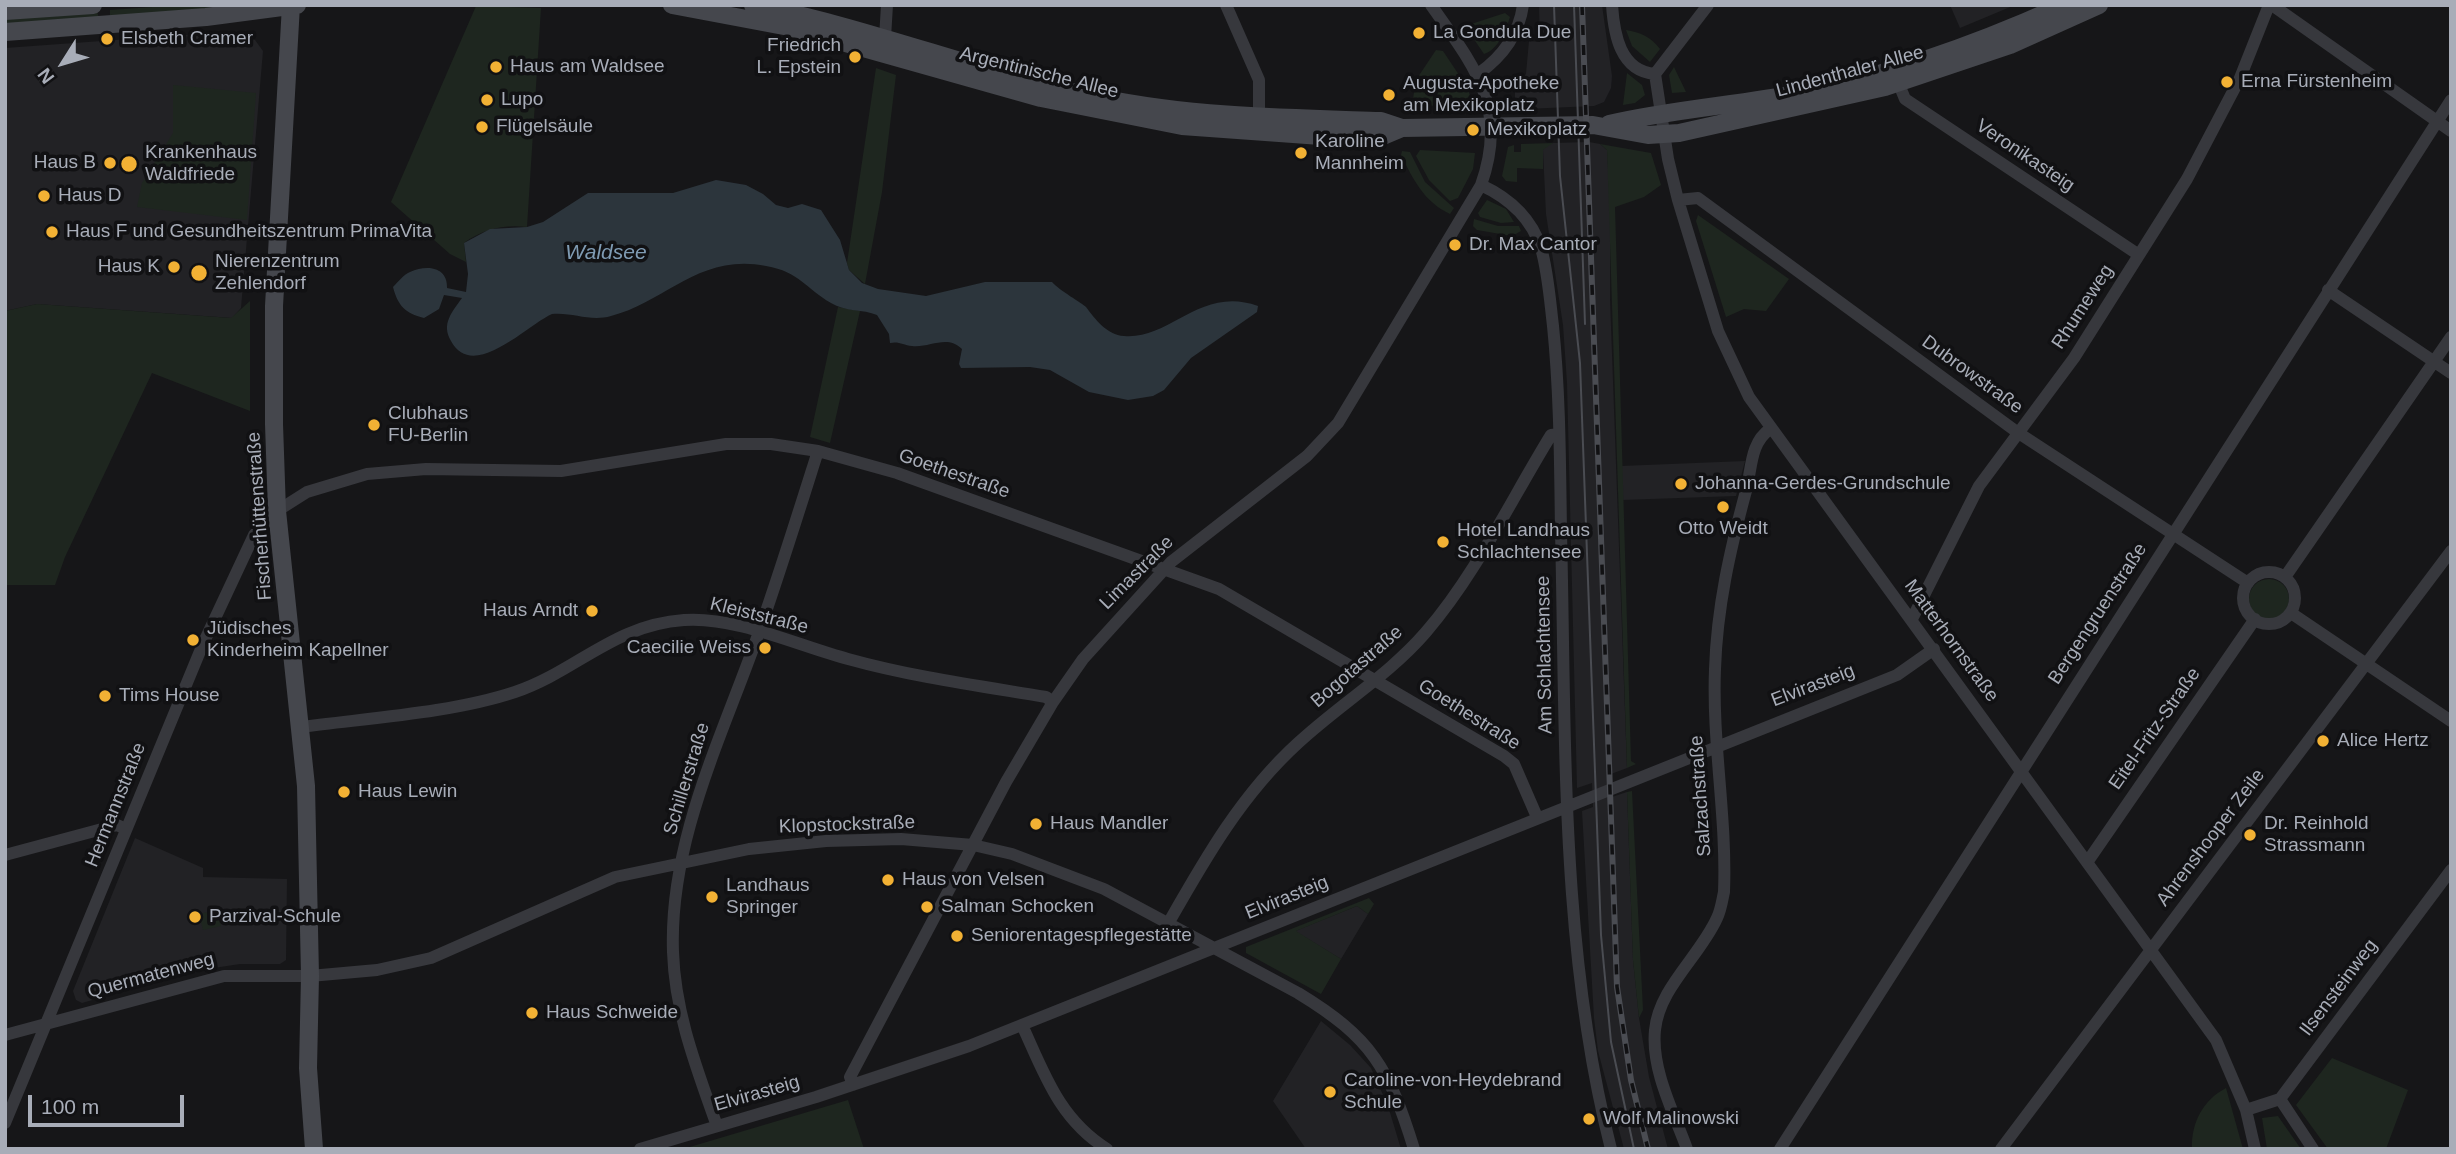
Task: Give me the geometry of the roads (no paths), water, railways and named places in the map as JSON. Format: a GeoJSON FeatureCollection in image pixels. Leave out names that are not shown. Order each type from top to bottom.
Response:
{"type":"FeatureCollection","features":[{"type":"Feature","properties":{"kind":"main road"},"geometry":{"type":"LineString","coordinates":[[5,11],[93,5]]}},
{"type":"Feature","properties":{"kind":"main road"},"geometry":{"type":"LineString","coordinates":[[100,5],[107,23]]}},
{"type":"Feature","properties":{"kind":"main road"},"geometry":{"type":"LineString","coordinates":[[5,32],[194,19],[297,5]]}},
{"type":"Feature","properties":{"kind":"main road","name":"Argentinische Allee"},"geometry":{"type":"LineString","coordinates":[[671,5],[789,27],[1097,112],[1182,126],[1381,121],[1402,128],[1492,127]]}},
{"type":"Feature","properties":{"kind":"main road","name":"Argentinische Allee"},"geometry":{"type":"LineString","coordinates":[[753,5],[885,38],[1043,85],[1103,98],[1259,124]]}},
{"type":"Feature","properties":{"kind":"main road","name":"Lindenthaler Allee"},"geometry":{"type":"LineString","coordinates":[[1492,127],[1602,125],[1732,105],[1857,80],[1964,47],[2064,5]]}},
{"type":"Feature","properties":{"kind":"main road","name":"Lindenthaler Allee"},"geometry":{"type":"LineString","coordinates":[[1602,125],[1648,135],[1664,134],[1779,113],[1898,82],[2010,45],[2099,5]]}},
{"type":"Feature","properties":{"kind":"main road","name":"Fischerhüttenstraße"},"geometry":{"type":"LineString","coordinates":[[291,6],[274,306],[277,511],[301,727],[308,847],[308,1068],[314,1149]]}},
{"type":"Feature","properties":{"kind":"street"},"geometry":{"type":"LineString","coordinates":[[885,38],[887,5]]}},
{"type":"Feature","properties":{"kind":"street"},"geometry":{"type":"LineString","coordinates":[[1226,5],[1256,69],[1259,80],[1259,124]]}},
{"type":"Feature","properties":{"kind":"street","name":"Limastraße"},"geometry":{"type":"LineString","coordinates":[[853,1085],[850,1076],[1006,782],[1053,702],[1107,631],[1165,568],[1307,456],[1338,423],[1481,185],[1491,154],[1489,103],[1478,74],[1431,5]]}},
{"type":"Feature","properties":{"kind":"street"},"geometry":{"type":"LineString","coordinates":[[1478,74],[1494,62],[1510,43],[1523,5]]}},
{"type":"Feature","properties":{"kind":"street"},"geometry":{"type":"LineString","coordinates":[[1612,5],[1615,35],[1620,48],[1639,70],[1655,74],[1708,5]]}},
{"type":"Feature","properties":{"kind":"street"},"geometry":{"type":"LineString","coordinates":[[2271,5],[2451,131]]}},
{"type":"Feature","properties":{"kind":"street","name":"Rhumeweg"},"geometry":{"type":"LineString","coordinates":[[1912,619],[1979,486],[2074,358],[2139,255],[2225,109],[2271,5]]}},
{"type":"Feature","properties":{"kind":"street","name":"Matterhornstraße"},"geometry":{"type":"LineString","coordinates":[[1655,74],[1678,200],[1729,358],[1749,397],[2216,1040],[2246,1110],[2255,1149]]}},
{"type":"Feature","properties":{"kind":"street","name":"Veronikasteig"},"geometry":{"type":"LineString","coordinates":[[1898,82],[1905,99],[2139,255]]}},
{"type":"Feature","properties":{"kind":"street","name":"Bergengruenstraße"},"geometry":{"type":"LineString","coordinates":[[1780,1149],[2451,100]]}},
{"type":"Feature","properties":{"kind":"street","name":"Am Schlachtensee"},"geometry":{"type":"LineString","coordinates":[[1481,185],[1503,196],[1523,214],[1541,248],[1557,365],[1567,805],[1585,1026],[1593,1078],[1611,1149]]}},
{"type":"Feature","properties":{"kind":"street","name":"Dubrowstraße"},"geometry":{"type":"LineString","coordinates":[[1678,200],[1698,198],[2017,432],[2248,583]]}},
{"type":"Feature","properties":{"kind":"street"},"geometry":{"type":"LineString","coordinates":[[2328,290],[2451,373]]}},
{"type":"Feature","properties":{"kind":"street"},"geometry":{"type":"LineString","coordinates":[[2285,577],[2451,337]]}},
{"type":"Feature","properties":{"kind":"street","name":"Salzachstraße"},"geometry":{"type":"LineString","coordinates":[[1687,1149],[1663,1082],[1654,1044],[1655,1028],[1665,1000],[1717,918],[1724,892],[1715,670],[1721,602],[1755,444],[1770,429]]}},
{"type":"Feature","properties":{"kind":"street","name":"Bogotastraße"},"geometry":{"type":"LineString","coordinates":[[1169,922],[1225,827],[1250,793],[1298,742],[1376,680],[1440,614],[1550,435],[1559,434]]}},
{"type":"Feature","properties":{"kind":"street","name":"Goethestraße"},"geometry":{"type":"LineString","coordinates":[[277,511],[307,492],[367,474],[397,470],[561,471],[726,444],[771,444],[818,451],[897,473],[1219,589],[1514,764],[1537,817]]}},
{"type":"Feature","properties":{"kind":"street","name":"Schillerstraße"},"geometry":{"type":"LineString","coordinates":[[717,1126],[687,1044],[677,993],[673,951],[682,861],[713,752],[759,633],[818,451]]}},
{"type":"Feature","properties":{"kind":"street","name":"Hermannstraße"},"geometry":{"type":"LineString","coordinates":[[5,1123],[239,563],[254,535],[277,511]]}},
{"type":"Feature","properties":{"kind":"street","name":"Ahrenshooper Zeile"},"geometry":{"type":"LineString","coordinates":[[2001,1149],[2451,551]]}},
{"type":"Feature","properties":{"kind":"street"},"geometry":{"type":"LineString","coordinates":[[2268,572],[2285,577],[2290,582],[2295,597],[2291,613],[2285,619],[2270,624],[2255,619],[2243,599],[2248,583],[2260,573],[2268,572]]}},
{"type":"Feature","properties":{"kind":"street"},"geometry":{"type":"LineString","coordinates":[[2291,613],[2451,721]]}},
{"type":"Feature","properties":{"kind":"street","name":"Eitel-Fritz-Straße"},"geometry":{"type":"LineString","coordinates":[[2088,861],[2255,619]]}},
{"type":"Feature","properties":{"kind":"street","name":"Kleiststraße"},"geometry":{"type":"LineString","coordinates":[[301,727],[494,698],[538,683],[622,635],[667,622],[710,621],[849,660],[945,681],[1046,697],[1053,702]]}},
{"type":"Feature","properties":{"kind":"street","name":"Elvirasteig"},"geometry":{"type":"LineString","coordinates":[[640,1149],[853,1085],[1022,1025],[1717,744],[1896,675],[1934,649]]}},
{"type":"Feature","properties":{"kind":"street"},"geometry":{"type":"LineString","coordinates":[[5,855],[117,825],[126,829]]}},
{"type":"Feature","properties":{"kind":"street","name":"Klopstockstraße"},"geometry":{"type":"LineString","coordinates":[[310,976],[377,970],[431,958],[615,877],[682,861],[749,849],[826,841],[901,839],[973,845],[1051,867],[1169,922],[1319,1006],[1371,1050],[1387,1072],[1414,1149]]}},
{"type":"Feature","properties":{"kind":"street","name":"Ilsensteinweg"},"geometry":{"type":"LineString","coordinates":[[2280,1099],[2451,870]]}},
{"type":"Feature","properties":{"kind":"street","name":"Quermatenweg"},"geometry":{"type":"LineString","coordinates":[[5,1035],[224,976],[310,976]]}},
{"type":"Feature","properties":{"kind":"street"},"geometry":{"type":"LineString","coordinates":[[1022,1025],[1045,1082],[1062,1109],[1077,1126],[1107,1149]]}},
{"type":"Feature","properties":{"kind":"street"},"geometry":{"type":"LineString","coordinates":[[2246,1110],[2280,1099],[2313,1149]]}},
{"type":"Feature","properties":{"kind":"water","name":"Waldsee"},"geometry":{"type":"Polygon","coordinates":[[[716,180],[746,185],[776,205],[788,208],[802,204],[821,210],[840,240],[849,270],[862,283],[878,289],[926,296],[985,282],[1052,282],[1086,307],[1107,330],[1124,336],[1141,335],[1156,330],[1219,302],[1238,301],[1258,306],[1257,312],[1191,358],[1164,390],[1153,396],[1128,400],[1089,392],[1050,370],[1030,367],[961,368],[959,364],[962,349],[950,342],[919,346],[890,343],[889,334],[877,315],[836,306],[795,276],[766,266],[742,264],[721,266],[702,272],[631,309],[603,318],[552,314],[500,347],[473,356],[461,352],[448,335],[449,318],[462,298],[444,295],[439,309],[424,318],[403,308],[395,294],[393,287],[405,275],[423,268],[440,272],[447,288],[466,292],[468,274],[464,243],[490,229],[527,227],[543,222],[588,193],[673,193],[716,180]]]}},
{"type":"Feature","properties":{"kind":"tram line"},"geometry":{"type":"LineString","coordinates":[[1554,5],[1560,176],[1580,363],[1601,935],[1611,1042],[1634,1149]]}},
{"type":"Feature","properties":{"kind":"tram line"},"geometry":{"type":"LineString","coordinates":[[1574,5],[1585,324]]}},
{"type":"Feature","properties":{"kind":"railway"},"geometry":{"type":"LineString","coordinates":[[1582,5],[1617,987],[1631,1080],[1648,1149]]}},
{"type":"Feature","properties":{"kind":"place","name":"La Gondula Due"},"geometry":{"type":"Point","coordinates":[1419,33]}},
{"type":"Feature","properties":{"kind":"place","name":"Elsbeth Cramer"},"geometry":{"type":"Point","coordinates":[107,39]}},
{"type":"Feature","properties":{"kind":"place","name":"Friedrich L. Epstein"},"geometry":{"type":"Point","coordinates":[855,57]}},
{"type":"Feature","properties":{"kind":"place","name":"Haus am Waldsee"},"geometry":{"type":"Point","coordinates":[496,67]}},
{"type":"Feature","properties":{"kind":"place","name":"Erna Fürstenheim"},"geometry":{"type":"Point","coordinates":[2227,82]}},
{"type":"Feature","properties":{"kind":"place","name":"Augusta-Apotheke am Mexikoplatz"},"geometry":{"type":"Point","coordinates":[1389,95]}},
{"type":"Feature","properties":{"kind":"place","name":"Lupo"},"geometry":{"type":"Point","coordinates":[487,100]}},
{"type":"Feature","properties":{"kind":"place","name":"Flügelsäule"},"geometry":{"type":"Point","coordinates":[482,127]}},
{"type":"Feature","properties":{"kind":"place","name":"Mexikoplatz"},"geometry":{"type":"Point","coordinates":[1473,130]}},
{"type":"Feature","properties":{"kind":"place","name":"Karoline Mannheim"},"geometry":{"type":"Point","coordinates":[1301,153]}},
{"type":"Feature","properties":{"kind":"place","name":"Haus B"},"geometry":{"type":"Point","coordinates":[110,163]}},
{"type":"Feature","properties":{"kind":"place","name":"Krankenhaus Waldfriede"},"geometry":{"type":"Point","coordinates":[129,164]}},
{"type":"Feature","properties":{"kind":"place","name":"Haus D"},"geometry":{"type":"Point","coordinates":[44,196]}},
{"type":"Feature","properties":{"kind":"place","name":"Haus F und Gesundheitszentrum PrimaVita"},"geometry":{"type":"Point","coordinates":[52,232]}},
{"type":"Feature","properties":{"kind":"place","name":"Dr. Max Cantor"},"geometry":{"type":"Point","coordinates":[1455,245]}},
{"type":"Feature","properties":{"kind":"place","name":"Haus K"},"geometry":{"type":"Point","coordinates":[174,267]}},
{"type":"Feature","properties":{"kind":"place","name":"Nierenzentrum Zehlendorf"},"geometry":{"type":"Point","coordinates":[199,273]}},
{"type":"Feature","properties":{"kind":"place","name":"Clubhaus FU-Berlin"},"geometry":{"type":"Point","coordinates":[374,425]}},
{"type":"Feature","properties":{"kind":"place","name":"Johanna-Gerdes-Grundschule"},"geometry":{"type":"Point","coordinates":[1681,484]}},
{"type":"Feature","properties":{"kind":"place","name":"Otto Weidt"},"geometry":{"type":"Point","coordinates":[1723,507]}},
{"type":"Feature","properties":{"kind":"place","name":"Hotel Landhaus Schlachtensee"},"geometry":{"type":"Point","coordinates":[1443,542]}},
{"type":"Feature","properties":{"kind":"place","name":"Haus Arndt"},"geometry":{"type":"Point","coordinates":[592,611]}},
{"type":"Feature","properties":{"kind":"place","name":"Jüdisches Kinderheim Kapellner"},"geometry":{"type":"Point","coordinates":[193,640]}},
{"type":"Feature","properties":{"kind":"place","name":"Caecilie Weiss"},"geometry":{"type":"Point","coordinates":[765,648]}},
{"type":"Feature","properties":{"kind":"place","name":"Tims House"},"geometry":{"type":"Point","coordinates":[105,696]}},
{"type":"Feature","properties":{"kind":"place","name":"Alice Hertz"},"geometry":{"type":"Point","coordinates":[2323,741]}},
{"type":"Feature","properties":{"kind":"place","name":"Haus Lewin"},"geometry":{"type":"Point","coordinates":[344,792]}},
{"type":"Feature","properties":{"kind":"place","name":"Haus Mandler"},"geometry":{"type":"Point","coordinates":[1036,824]}},
{"type":"Feature","properties":{"kind":"place","name":"Dr. Reinhold Strassmann"},"geometry":{"type":"Point","coordinates":[2250,835]}},
{"type":"Feature","properties":{"kind":"place","name":"Haus von Velsen"},"geometry":{"type":"Point","coordinates":[888,880]}},
{"type":"Feature","properties":{"kind":"place","name":"Landhaus Springer"},"geometry":{"type":"Point","coordinates":[712,897]}},
{"type":"Feature","properties":{"kind":"place","name":"Salman Schocken"},"geometry":{"type":"Point","coordinates":[927,907]}},
{"type":"Feature","properties":{"kind":"place","name":"Parzival-Schule"},"geometry":{"type":"Point","coordinates":[195,917]}},
{"type":"Feature","properties":{"kind":"place","name":"Seniorentagespflegestätte"},"geometry":{"type":"Point","coordinates":[957,936]}},
{"type":"Feature","properties":{"kind":"place","name":"Haus Schweide"},"geometry":{"type":"Point","coordinates":[532,1013]}},
{"type":"Feature","properties":{"kind":"place","name":"Caroline-von-Heydebrand Schule"},"geometry":{"type":"Point","coordinates":[1330,1092]}},
{"type":"Feature","properties":{"kind":"place","name":"Wolf Malinowski"},"geometry":{"type":"Point","coordinates":[1589,1119]}}]}
